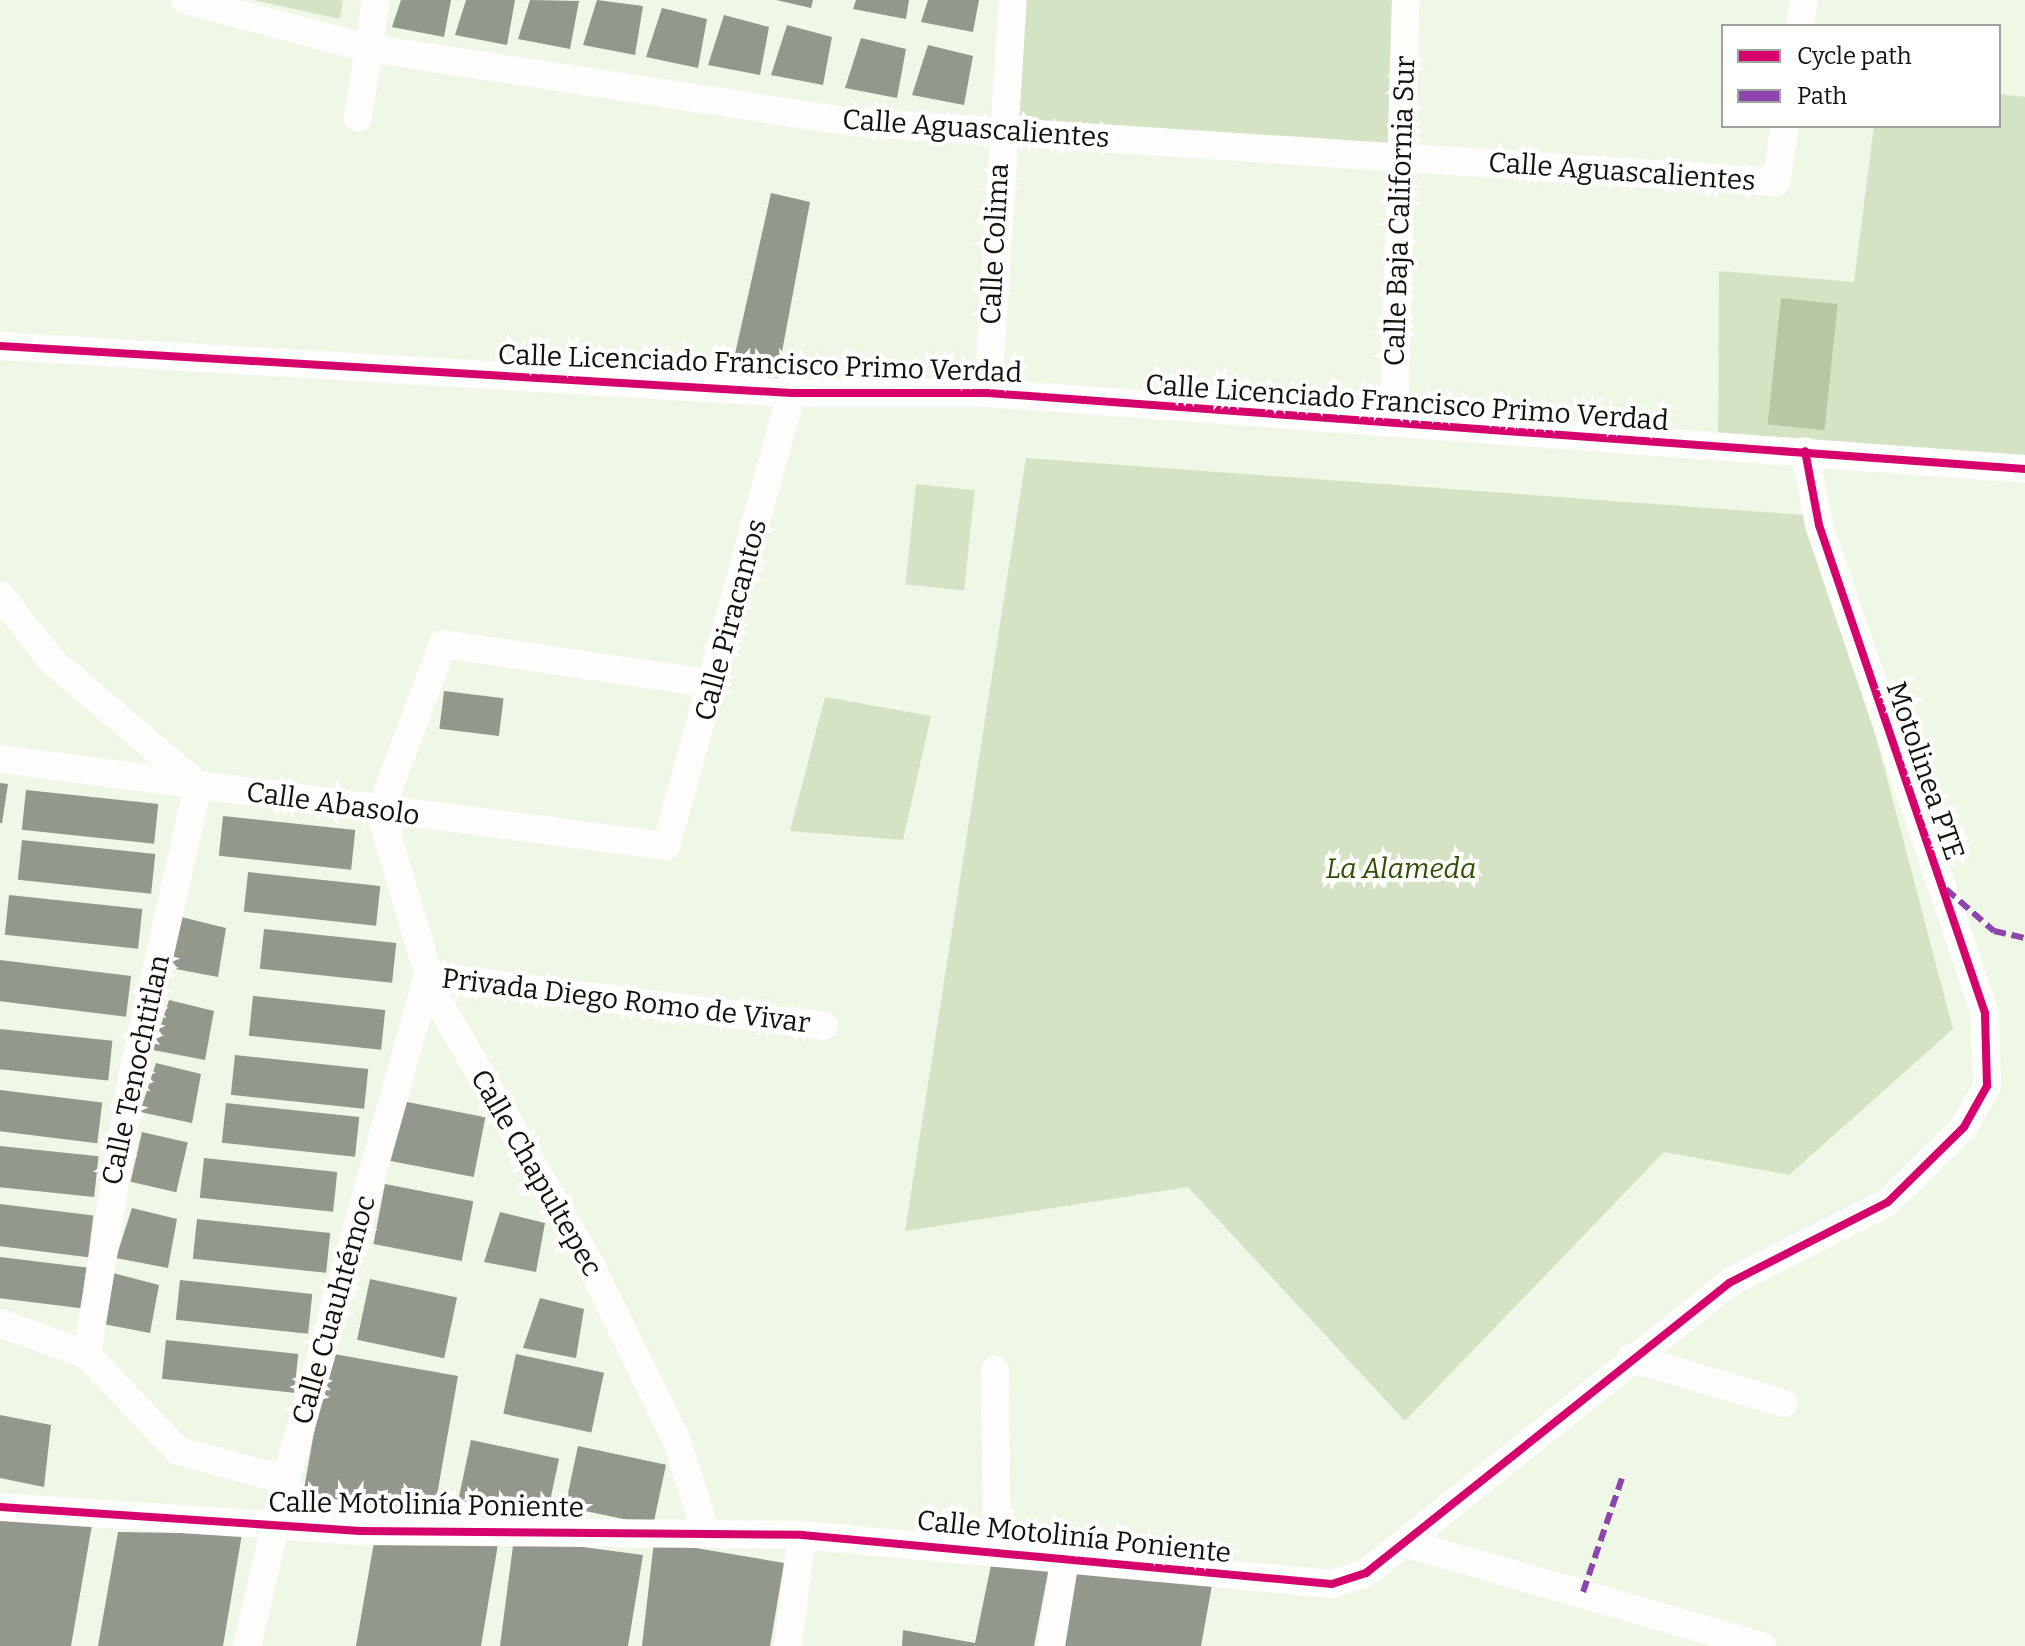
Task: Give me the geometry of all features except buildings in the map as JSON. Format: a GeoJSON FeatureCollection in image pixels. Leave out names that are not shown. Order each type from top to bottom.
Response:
{"type":"FeatureCollection","features":[{"type":"Feature","properties":{"kind":"street","name":"Calle Aguascalientes"},"geometry":{"type":"LineString","coordinates":[[185,0],[368,48],[704,103],[1001,130],[1776,182],[1785,128]]}},
{"type":"Feature","properties":{"kind":"street"},"geometry":{"type":"LineString","coordinates":[[358,118],[376,0]]}},
{"type":"Feature","properties":{"kind":"street","name":"Calle Colima"},"geometry":{"type":"LineString","coordinates":[[988,393],[1001,130],[1013,0]]}},
{"type":"Feature","properties":{"kind":"street","name":"Calle Baja California Sur"},"geometry":{"type":"LineString","coordinates":[[1394,423],[1406,0]]}},
{"type":"Feature","properties":{"kind":"street"},"geometry":{"type":"LineString","coordinates":[[1800,24],[1804,0]]}},
{"type":"Feature","properties":{"kind":"street","name":"Calle Licenciado Francisco Primo Verdad"},"geometry":{"type":"LineString","coordinates":[[0,346],[792,393],[988,393],[2025,469]]}},
{"type":"Feature","properties":{"kind":"street","name":"Calle Piracantos"},"geometry":{"type":"LineString","coordinates":[[666,846],[715,684],[792,393]]}},
{"type":"Feature","properties":{"kind":"street","name":"Motolinea PTE"},"geometry":{"type":"LineString","coordinates":[[1805,451],[1819,525],[1985,1013],[1987,1086],[1979,1105]]}},
{"type":"Feature","properties":{"kind":"street"},"geometry":{"type":"LineString","coordinates":[[0,595],[53,662],[198,785]]}},
{"type":"Feature","properties":{"kind":"street"},"geometry":{"type":"LineString","coordinates":[[380,811],[443,644],[715,684]]}},
{"type":"Feature","properties":{"kind":"street","name":"Calle Abasolo"},"geometry":{"type":"LineString","coordinates":[[0,759],[666,846]]}},
{"type":"Feature","properties":{"kind":"street","name":"Calle Tenochtitlan"},"geometry":{"type":"LineString","coordinates":[[87,1355],[132,1079],[198,785]]}},
{"type":"Feature","properties":{"kind":"street","name":"Calle Chapultepec"},"geometry":{"type":"LineString","coordinates":[[380,811],[428,976],[590,1264],[677,1441],[705,1530]]}},
{"type":"Feature","properties":{"kind":"street","name":"Privada Diego Romo de Vivar"},"geometry":{"type":"LineString","coordinates":[[428,976],[824,1026]]}},
{"type":"Feature","properties":{"kind":"street","name":"Calle Cuauhtémoc"},"geometry":{"type":"LineString","coordinates":[[247,1646],[278,1526],[286,1480],[428,976]]}},
{"type":"Feature","properties":{"kind":"street","name":"Calle Motolinía Poniente"},"geometry":{"type":"LineString","coordinates":[[0,1507],[278,1526],[705,1530],[802,1535],[1065,1560],[1351,1580],[1405,1543],[1631,1358],[1761,1263],[1888,1202],[1979,1105]]}},
{"type":"Feature","properties":{"kind":"street"},"geometry":{"type":"LineString","coordinates":[[0,1323],[87,1355],[178,1451],[286,1480]]}},
{"type":"Feature","properties":{"kind":"street"},"geometry":{"type":"LineString","coordinates":[[1631,1358],[1783,1403]]}},
{"type":"Feature","properties":{"kind":"street"},"geometry":{"type":"LineString","coordinates":[[995,1370],[997,1553]]}},
{"type":"Feature","properties":{"kind":"street"},"geometry":{"type":"LineString","coordinates":[[788,1646],[802,1535]]}},
{"type":"Feature","properties":{"kind":"street"},"geometry":{"type":"LineString","coordinates":[[1405,1543],[1751,1644]]}},
{"type":"Feature","properties":{"kind":"street"},"geometry":{"type":"LineString","coordinates":[[1051,1646],[1065,1560]]}},
{"type":"Feature","properties":{"kind":"green space"},"geometry":{"type":"Polygon","coordinates":[[[254,0],[343,0],[340,19],[254,0]]]}},
{"type":"Feature","properties":{"kind":"green space"},"geometry":{"type":"Polygon","coordinates":[[[1021,0],[1406,0],[1401,159],[1001,130],[1021,0]]]}},
{"type":"Feature","properties":{"kind":"green space"},"geometry":{"type":"Polygon","coordinates":[[[2001,94],[2025,97],[2025,469],[1718,448],[1719,271],[1854,282],[1874,128],[2001,128],[2001,94]]]}},
{"type":"Feature","properties":{"kind":"green space","name":"La Alameda"},"geometry":{"type":"Polygon","coordinates":[[[1026,458],[1818,516],[1953,1029],[1789,1175],[1664,1152],[1405,1421],[1188,1187],[905,1231],[1026,458]]]}},
{"type":"Feature","properties":{"kind":"green space"},"geometry":{"type":"Polygon","coordinates":[[[916,484],[975,490],[964,591],[905,584],[916,484]]]}},
{"type":"Feature","properties":{"kind":"green space"},"geometry":{"type":"Polygon","coordinates":[[[825,697],[931,716],[903,840],[790,831],[825,697]]]}},
{"type":"Feature","properties":{"kind":"shaded area"},"geometry":{"type":"Polygon","coordinates":[[[1781,298],[1838,304],[1824,430],[1768,424],[1781,298]]]}},
{"type":"Feature","properties":{"kind":"marked path"},"geometry":{"type":"LineString","coordinates":[[1946,889],[1994,931],[2025,938]]}},
{"type":"Feature","properties":{"kind":"marked path"},"geometry":{"type":"LineString","coordinates":[[1583,1592],[1622,1478]]}},
{"type":"Feature","properties":{"kind":"cycle path"},"geometry":{"type":"LineString","coordinates":[[0,346],[792,393],[988,393],[2025,469]]}},
{"type":"Feature","properties":{"kind":"cycle path"},"geometry":{"type":"LineString","coordinates":[[0,1507],[360,1531],[802,1535],[1332,1584],[1366,1573],[1729,1283],[1888,1202],[1964,1127],[1987,1086],[1985,1013],[1819,525],[1805,451]]}}]}
